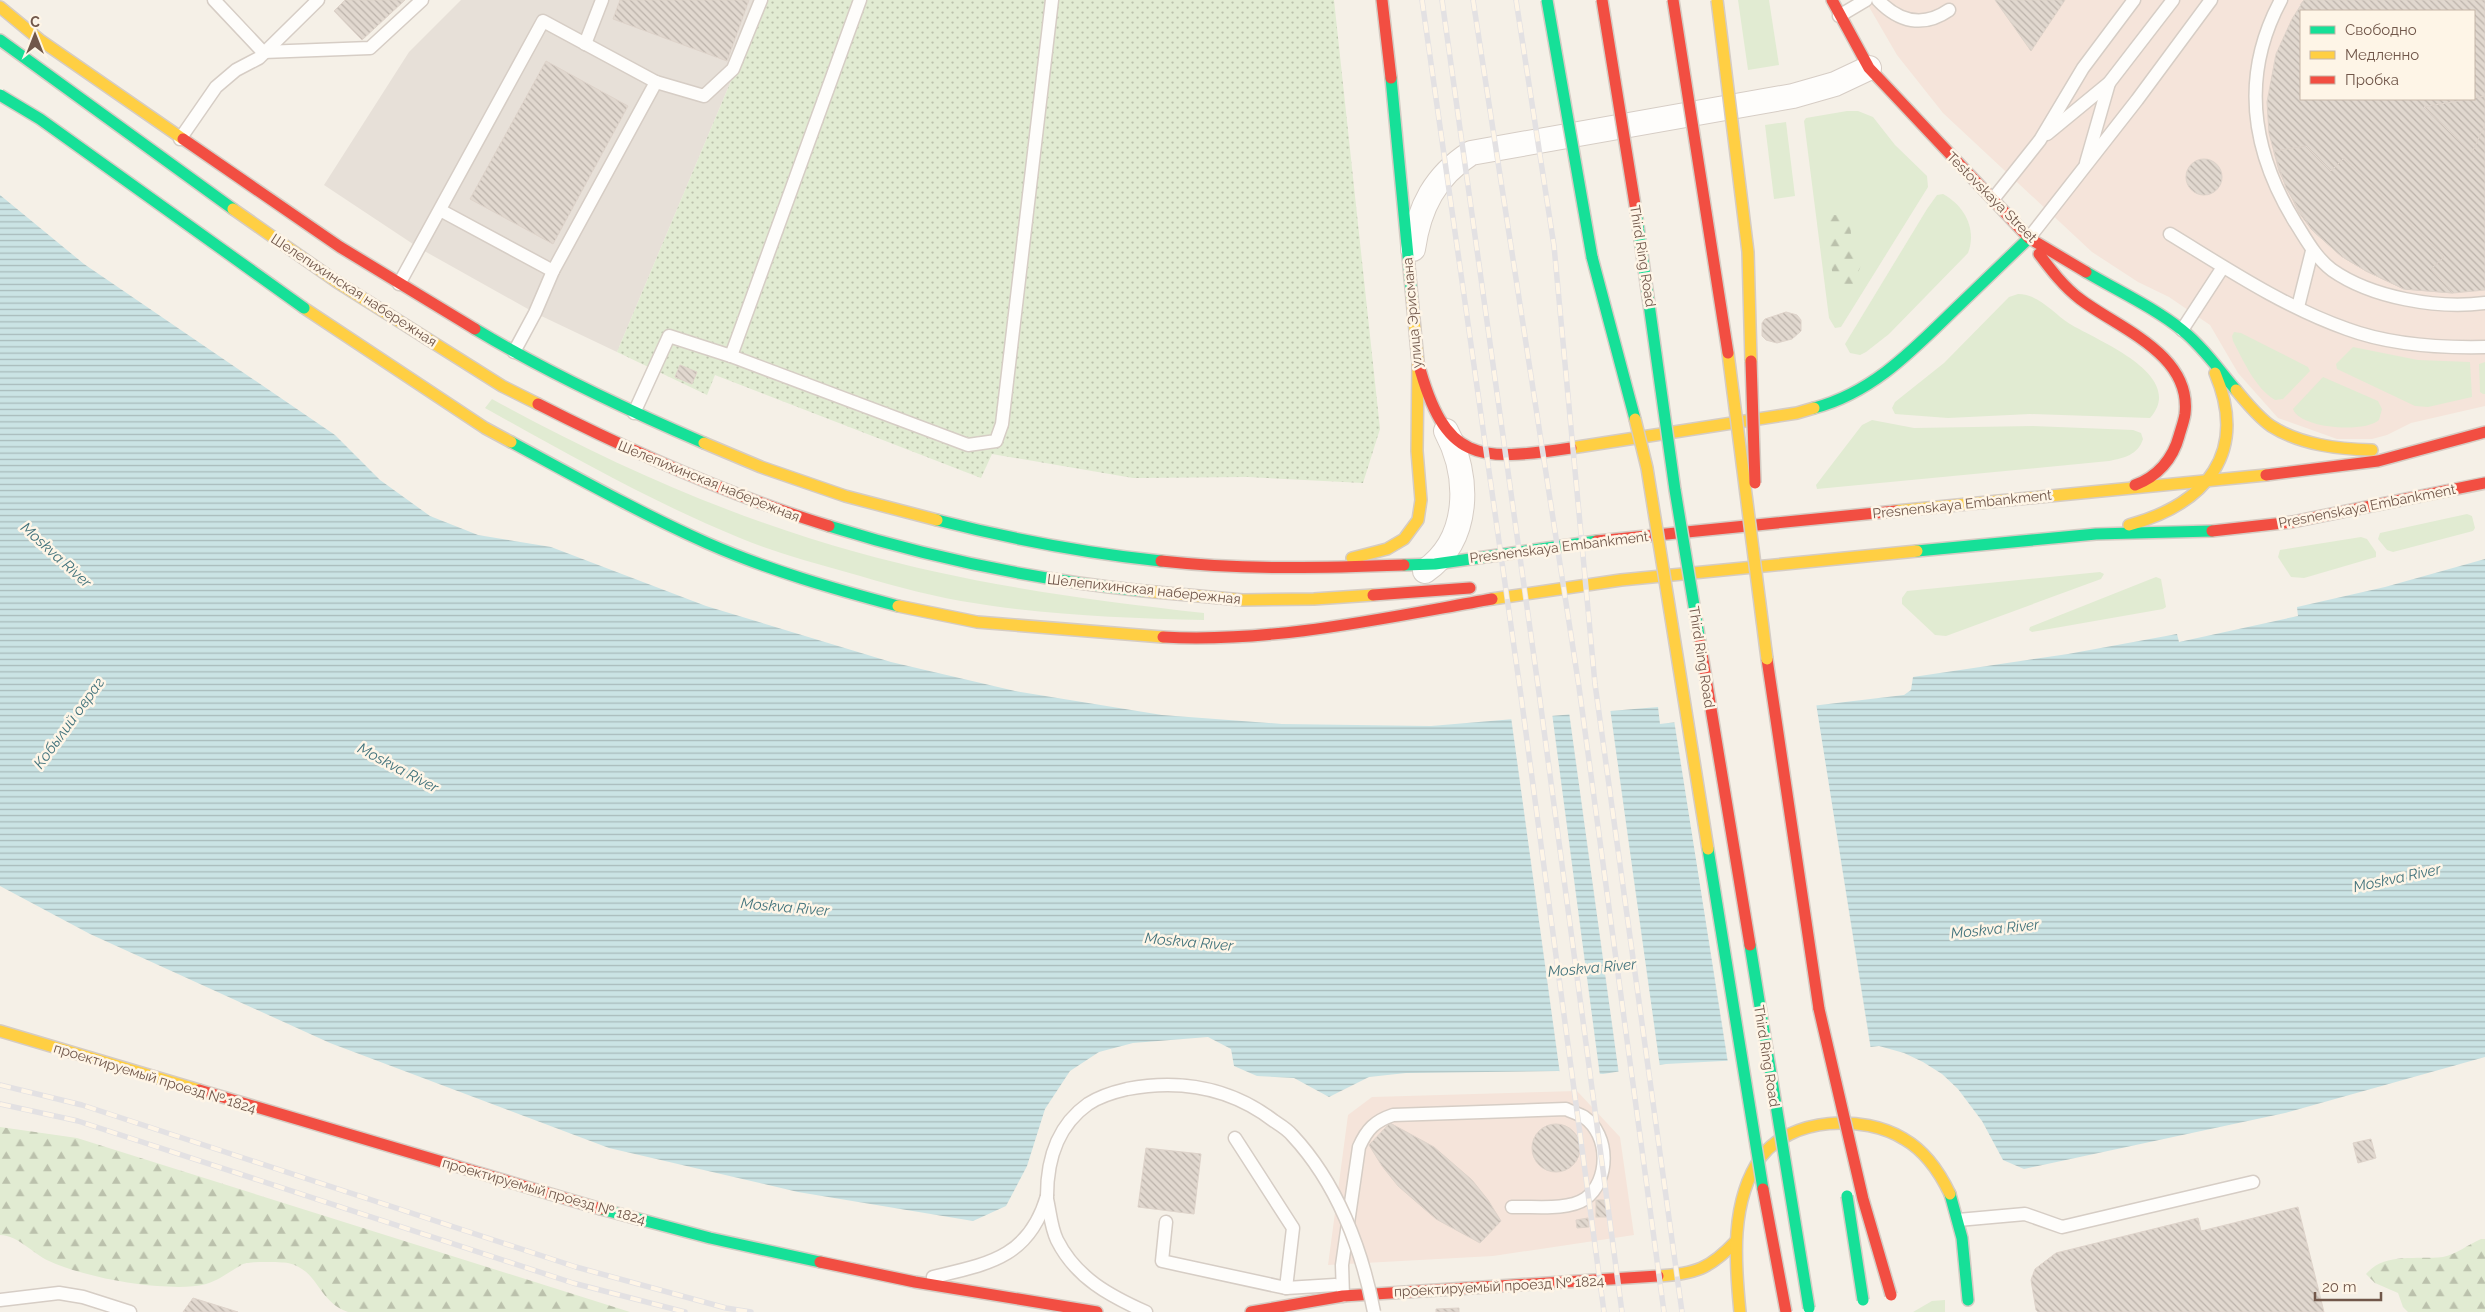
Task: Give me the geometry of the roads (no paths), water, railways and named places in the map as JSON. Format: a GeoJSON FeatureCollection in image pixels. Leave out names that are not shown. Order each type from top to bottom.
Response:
{"type":"FeatureCollection","features":[{"type":"Feature","properties":{"kind":"main road","name":"улица Эрисмана"},"geometry":{"type":"LineString","coordinates":[[1296,569],[1387,549],[1404,539],[1418,520],[1421,500],[1417,451],[1418,362],[1409,281],[1398,142],[1382,0]]}},
{"type":"Feature","properties":{"kind":"main road"},"geometry":{"type":"LineString","coordinates":[[1548,0],[1592,257],[1647,468],[1761,1177],[1786,1312]]}},
{"type":"Feature","properties":{"kind":"main road","name":"Third Ring Road"},"geometry":{"type":"LineString","coordinates":[[1602,0],[1648,286],[1677,500],[1809,1310]]}},
{"type":"Feature","properties":{"kind":"main road"},"geometry":{"type":"LineString","coordinates":[[1673,0],[1731,375],[1767,659],[1841,1156]]}},
{"type":"Feature","properties":{"kind":"main road"},"geometry":{"type":"LineString","coordinates":[[1717,0],[1748,252],[1754,467],[1767,659]]}},
{"type":"Feature","properties":{"kind":"main road","name":"Testovskaya Street"},"geometry":{"type":"LineString","coordinates":[[1832,0],[1869,68],[1939,144],[1994,198],[2029,238],[2090,276],[2160,314],[2198,344]]}},
{"type":"Feature","properties":{"kind":"main road","name":"Шелепихинская набережная"},"geometry":{"type":"LineString","coordinates":[[0,7],[40,40],[180,139],[340,247],[399,284],[514,352],[634,413],[761,467],[845,496],[995,535],[1089,553],[1194,565],[1296,569],[1435,564]]}},
{"type":"Feature","properties":{"kind":"main road","name":"Шелепихинская набережная"},"geometry":{"type":"LineString","coordinates":[[0,40],[165,162],[337,282],[502,386],[622,447],[766,507],[866,538],[976,565],[1076,584],[1243,600],[1314,600],[1381,593],[1621,580]]}},
{"type":"Feature","properties":{"kind":"main road"},"geometry":{"type":"LineString","coordinates":[[0,95],[40,119],[304,308],[485,428],[623,502],[708,543],[781,571],[906,608],[977,622],[1070,631],[1169,637],[1242,636],[1342,625],[1515,595],[1621,580]]}},
{"type":"Feature","properties":{"kind":"main road"},"geometry":{"type":"LineString","coordinates":[[1418,362],[1428,396],[1445,429],[1458,442],[1477,452],[1503,455],[1529,454],[1761,420],[1830,404],[1866,387],[1903,360],[2029,238],[2048,267],[2079,298],[2158,350],[2172,364],[2184,389],[2186,403],[2184,421],[2168,460],[2148,482],[2126,487]]}},
{"type":"Feature","properties":{"kind":"main road"},"geometry":{"type":"LineString","coordinates":[[2198,344],[2252,409],[2272,426],[2292,436],[2318,445],[2346,449],[2383,450],[2440,444]]}},
{"type":"Feature","properties":{"kind":"main road"},"geometry":{"type":"LineString","coordinates":[[2096,534],[2174,509],[2192,497],[2208,480],[2223,456],[2229,431],[2221,384],[2198,344]]}},
{"type":"Feature","properties":{"kind":"main road","name":"Presnenskaya Embankment"},"geometry":{"type":"LineString","coordinates":[[1435,564],[1609,539],[2126,487],[2310,471],[2378,461],[2485,432]]}},
{"type":"Feature","properties":{"kind":"main road","name":"Presnenskaya Embankment"},"geometry":{"type":"LineString","coordinates":[[1621,580],[2096,534],[2232,530],[2292,522],[2485,483]]}},
{"type":"Feature","properties":{"kind":"main road"},"geometry":{"type":"LineString","coordinates":[[1818,1010],[1863,1199],[1892,1300]]}},
{"type":"Feature","properties":{"kind":"main road","name":"проектируемый проезд № 1824"},"geometry":{"type":"LineString","coordinates":[[0,1031],[542,1193],[710,1238],[915,1282],[1096,1312]]}},
{"type":"Feature","properties":{"kind":"main road"},"geometry":{"type":"LineString","coordinates":[[1740,1312],[1735,1272],[1739,1213],[1761,1157],[1778,1141],[1802,1128],[1835,1124],[1876,1127],[1904,1139],[1925,1157],[1943,1180],[1958,1220],[1964,1248],[1968,1300]]}},
{"type":"Feature","properties":{"kind":"main road"},"geometry":{"type":"LineString","coordinates":[[1846,1186],[1865,1312]]}},
{"type":"Feature","properties":{"kind":"main road","name":"проектируемый проезд № 1824"},"geometry":{"type":"LineString","coordinates":[[1251,1312],[1343,1290],[1688,1274],[1708,1267],[1736,1241]]}},
{"type":"Feature","properties":{"kind":"street"},"geometry":{"type":"LineString","coordinates":[[1409,281],[1416,230],[1425,202],[1438,181],[1455,164],[1471,153],[1792,96],[1835,84],[1869,68]]}},
{"type":"Feature","properties":{"kind":"street"},"geometry":{"type":"LineString","coordinates":[[1381,593],[1408,584],[1435,564],[1457,532],[1462,507],[1462,470],[1456,450],[1445,429]]}},
{"type":"Feature","properties":{"kind":"lane"},"geometry":{"type":"LineString","coordinates":[[214,0],[264,52],[370,48],[422,0]]}},
{"type":"Feature","properties":{"kind":"lane"},"geometry":{"type":"LineString","coordinates":[[180,139],[216,87],[236,70],[259,58],[318,0]]}},
{"type":"Feature","properties":{"kind":"lane"},"geometry":{"type":"LineString","coordinates":[[585,44],[602,0]]}},
{"type":"Feature","properties":{"kind":"lane"},"geometry":{"type":"LineString","coordinates":[[399,284],[543,21],[656,82],[704,96],[733,69],[761,0]]}},
{"type":"Feature","properties":{"kind":"lane"},"geometry":{"type":"LineString","coordinates":[[731,356],[860,0]]}},
{"type":"Feature","properties":{"kind":"lane"},"geometry":{"type":"LineString","coordinates":[[634,413],[669,336],[731,356],[968,445],[996,441],[1002,424],[1052,0]]}},
{"type":"Feature","properties":{"kind":"lane"},"geometry":{"type":"LineString","coordinates":[[1839,16],[1866,0]]}},
{"type":"Feature","properties":{"kind":"lane"},"geometry":{"type":"LineString","coordinates":[[1878,0],[1898,16],[1916,21],[1934,19],[1949,10]]}},
{"type":"Feature","properties":{"kind":"lane"},"geometry":{"type":"LineString","coordinates":[[1994,198],[2040,140],[2083,68],[2134,0]]}},
{"type":"Feature","properties":{"kind":"lane"},"geometry":{"type":"LineString","coordinates":[[2040,140],[2109,83],[2173,0]]}},
{"type":"Feature","properties":{"kind":"lane"},"geometry":{"type":"LineString","coordinates":[[2029,238],[2084,169],[2211,0]]}},
{"type":"Feature","properties":{"kind":"lane"},"geometry":{"type":"LineString","coordinates":[[2281,0],[2269,22],[2262,45],[2255,82],[2258,134],[2272,181],[2312,251],[2332,270],[2381,293],[2410,300],[2446,305],[2485,303]]}},
{"type":"Feature","properties":{"kind":"lane"},"geometry":{"type":"LineString","coordinates":[[514,352],[535,313],[553,271],[656,82]]}},
{"type":"Feature","properties":{"kind":"lane"},"geometry":{"type":"LineString","coordinates":[[2084,169],[2109,83]]}},
{"type":"Feature","properties":{"kind":"lane"},"geometry":{"type":"LineString","coordinates":[[440,210],[553,271]]}},
{"type":"Feature","properties":{"kind":"lane"},"geometry":{"type":"LineString","coordinates":[[2170,234],[2223,267],[2298,307],[2347,330],[2410,344],[2485,347]]}},
{"type":"Feature","properties":{"kind":"lane"},"geometry":{"type":"LineString","coordinates":[[2298,307],[2312,251]]}},
{"type":"Feature","properties":{"kind":"lane"},"geometry":{"type":"LineString","coordinates":[[2182,330],[2223,267]]}},
{"type":"Feature","properties":{"kind":"lane"},"geometry":{"type":"LineString","coordinates":[[1146,1312],[1110,1296],[1083,1276],[1069,1260],[1056,1239],[1047,1196],[1047,1175],[1054,1148],[1073,1117],[1089,1103],[1112,1092],[1162,1084],[1185,1085],[1221,1092],[1262,1111],[1292,1134],[1337,1199],[1356,1244],[1374,1312]]}},
{"type":"Feature","properties":{"kind":"lane"},"geometry":{"type":"LineString","coordinates":[[1166,1222],[1162,1260],[1286,1288],[1343,1290],[1342,1265],[1359,1147],[1366,1131],[1379,1120],[1393,1115],[1566,1109],[1585,1117],[1594,1128],[1602,1145],[1604,1160],[1602,1178],[1595,1188],[1584,1199],[1565,1205],[1512,1207]]}},
{"type":"Feature","properties":{"kind":"lane"},"geometry":{"type":"LineString","coordinates":[[1235,1138],[1293,1228],[1286,1288]]}},
{"type":"Feature","properties":{"kind":"lane"},"geometry":{"type":"LineString","coordinates":[[1958,1220],[2025,1214],[2062,1226],[2253,1182]]}},
{"type":"Feature","properties":{"kind":"lane"},"geometry":{"type":"LineString","coordinates":[[915,1282],[989,1264],[1014,1251],[1026,1238],[1042,1211],[1047,1196]]}},
{"type":"Feature","properties":{"kind":"lane"},"geometry":{"type":"LineString","coordinates":[[0,1300],[59,1293],[83,1297],[130,1312]]}},
{"type":"Feature","properties":{"kind":"water"},"geometry":{"type":"Polygon","coordinates":[[[0,195],[84,264],[335,435],[380,480],[430,516],[478,535],[551,547],[706,606],[891,662],[1015,691],[1162,715],[1282,724],[1431,726],[1658,707],[1660,724],[1904,695],[1911,690],[1913,677],[2068,654],[2177,634],[2179,642],[2298,616],[2297,607],[2385,587],[2485,559],[2485,1057],[2285,1113],[2024,1169],[2003,1160],[1982,1121],[1958,1089],[1942,1074],[1904,1053],[1879,1046],[1779,1058],[1666,1064],[1603,1074],[1558,1071],[1406,1073],[1369,1077],[1329,1097],[1294,1078],[1257,1076],[1234,1066],[1231,1049],[1208,1037],[1133,1043],[1099,1052],[1070,1071],[1045,1109],[1027,1166],[1006,1206],[973,1221],[798,1192],[609,1148],[330,1043],[90,934],[0,886],[0,195]]]}},
{"type":"Feature","properties":{"kind":"railway"},"geometry":{"type":"LineString","coordinates":[[1422,0],[1521,696],[1604,1312]]}},
{"type":"Feature","properties":{"kind":"railway"},"geometry":{"type":"LineString","coordinates":[[1442,0],[1539,693],[1622,1312]]}},
{"type":"Feature","properties":{"kind":"railway"},"geometry":{"type":"LineString","coordinates":[[1473,0],[1579,687],[1664,1312]]}},
{"type":"Feature","properties":{"kind":"railway"},"geometry":{"type":"LineString","coordinates":[[1516,0],[1554,246],[1595,684],[1682,1312]]}},
{"type":"Feature","properties":{"kind":"railway"},"geometry":{"type":"LineString","coordinates":[[0,1085],[82,1105],[576,1267],[726,1308],[751,1312]]}},
{"type":"Feature","properties":{"kind":"railway"},"geometry":{"type":"LineString","coordinates":[[0,1104],[78,1121],[573,1283],[685,1312]]}},
{"type":"Feature","properties":{"kind":"water label","name":"Moskva River"},"geometry":{"type":"Point","coordinates":[56,555]}},
{"type":"Feature","properties":{"kind":"water label","name":"Кобылий овраг"},"geometry":{"type":"Point","coordinates":[69,723]}},
{"type":"Feature","properties":{"kind":"water label","name":"Moskva River"},"geometry":{"type":"Point","coordinates":[398,768]}},
{"type":"Feature","properties":{"kind":"water label","name":"Moskva River"},"geometry":{"type":"Point","coordinates":[2397,878]}},
{"type":"Feature","properties":{"kind":"water label","name":"Moskva River"},"geometry":{"type":"Point","coordinates":[785,907]}},
{"type":"Feature","properties":{"kind":"water label","name":"Moskva River"},"geometry":{"type":"Point","coordinates":[1995,929]}},
{"type":"Feature","properties":{"kind":"water label","name":"Moskva River"},"geometry":{"type":"Point","coordinates":[1189,942]}},
{"type":"Feature","properties":{"kind":"water label","name":"Moskva River"},"geometry":{"type":"Point","coordinates":[1592,968]}}]}
